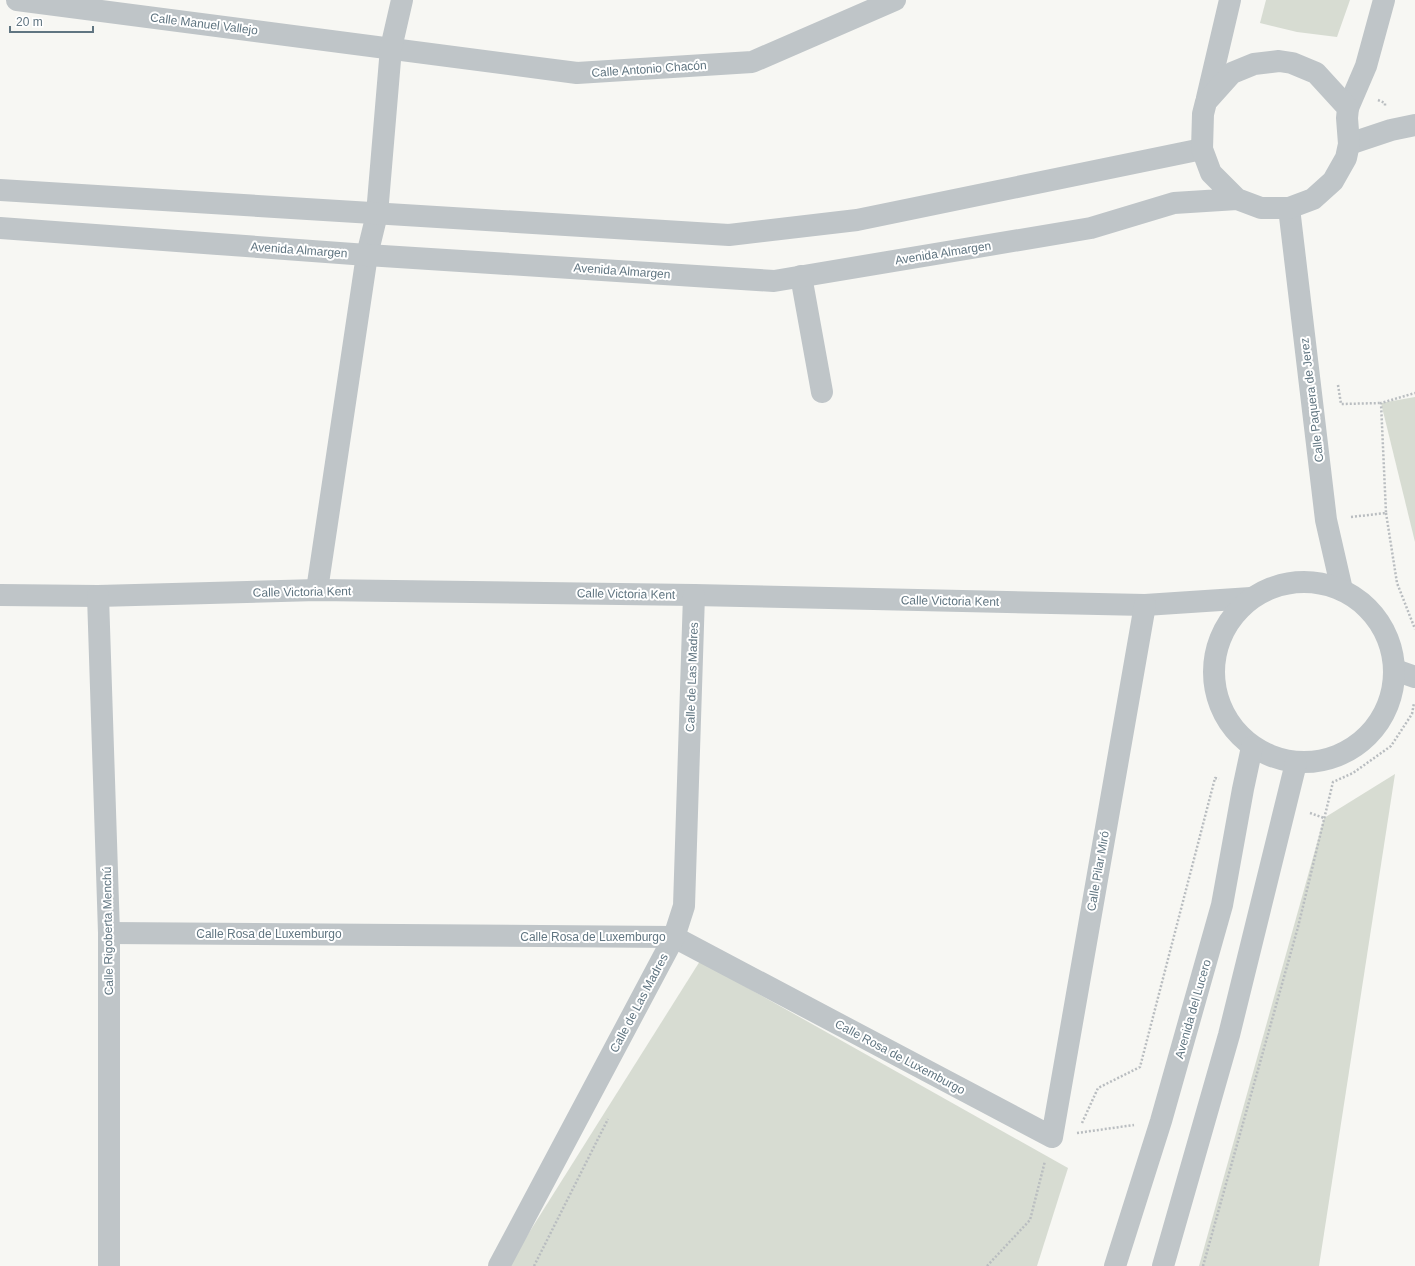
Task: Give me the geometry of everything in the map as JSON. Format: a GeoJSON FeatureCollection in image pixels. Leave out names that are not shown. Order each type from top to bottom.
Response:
{"type":"FeatureCollection","features":[{"type":"Feature","properties":{"kind":"street","name":"Calle Manuel Vallejo"},"geometry":{"type":"LineString","coordinates":[[17,0],[391,48]]}},
{"type":"Feature","properties":{"kind":"street"},"geometry":{"type":"LineString","coordinates":[[317,590],[367,255],[378,214],[391,48],[402,0]]}},
{"type":"Feature","properties":{"kind":"street","name":"Calle Antonio Chacón"},"geometry":{"type":"LineString","coordinates":[[391,48],[577,73],[752,62],[895,0]]}},
{"type":"Feature","properties":{"kind":"street"},"geometry":{"type":"LineString","coordinates":[[1230,0],[1206,102],[1202,149],[1211,173],[1237,199],[1261,208],[1289,208],[1313,199],[1333,181],[1346,158],[1349,144],[1352,100],[1366,66],[1384,0]]}},
{"type":"Feature","properties":{"kind":"street"},"geometry":{"type":"LineString","coordinates":[[1206,102],[1232,73],[1254,64],[1280,61],[1292,63],[1316,73],[1352,100]]}},
{"type":"Feature","properties":{"kind":"street"},"geometry":{"type":"LineString","coordinates":[[1349,144],[1391,130],[1415,125]]}},
{"type":"Feature","properties":{"kind":"street"},"geometry":{"type":"LineString","coordinates":[[0,190],[729,235],[857,220],[1202,149]]}},
{"type":"Feature","properties":{"kind":"street","name":"Avenida Almargen"},"geometry":{"type":"LineString","coordinates":[[0,228],[367,255],[774,281],[1091,228],[1174,203],[1237,199]]}},
{"type":"Feature","properties":{"kind":"street","name":"Calle Paquera de Jerez"},"geometry":{"type":"LineString","coordinates":[[1289,208],[1326,520],[1342,590]]}},
{"type":"Feature","properties":{"kind":"street"},"geometry":{"type":"LineString","coordinates":[[801,276],[822,392]]}},
{"type":"Feature","properties":{"kind":"street"},"geometry":{"type":"LineString","coordinates":[[1312,582],[1342,590],[1369,609],[1388,639],[1405,673],[1394,690],[1387,711],[1369,737],[1328,760],[1296,763],[1282,761],[1252,747],[1230,725],[1214,686],[1215,654],[1223,630],[1242,605],[1251,598],[1281,584],[1312,582]]}},
{"type":"Feature","properties":{"kind":"street","name":"Calle Victoria Kent"},"geometry":{"type":"LineString","coordinates":[[0,595],[98,596],[317,590],[694,595],[1145,606],[1251,598]]}},
{"type":"Feature","properties":{"kind":"street","name":"Calle de Las Madres"},"geometry":{"type":"LineString","coordinates":[[498,1266],[674,937],[684,906],[694,595]]}},
{"type":"Feature","properties":{"kind":"street","name":"Calle Rigoberta Menchú"},"geometry":{"type":"LineString","coordinates":[[98,596],[109,933],[109,1266]]}},
{"type":"Feature","properties":{"kind":"street","name":"Calle Pilar Miró"},"geometry":{"type":"LineString","coordinates":[[1052,1137],[1145,606]]}},
{"type":"Feature","properties":{"kind":"street","name":"Avenida del Lucero"},"geometry":{"type":"LineString","coordinates":[[1115,1266],[1161,1121],[1222,906],[1252,747]]}},
{"type":"Feature","properties":{"kind":"street"},"geometry":{"type":"LineString","coordinates":[[1163,1266],[1229,1035],[1296,763]]}},
{"type":"Feature","properties":{"kind":"street","name":"Calle Rosa de Luxemburgo"},"geometry":{"type":"LineString","coordinates":[[109,933],[674,937],[1052,1137]]}},
{"type":"Feature","properties":{"kind":"path"},"geometry":{"type":"LineString","coordinates":[[1352,100],[1385,103],[1391,130]]}},
{"type":"Feature","properties":{"kind":"path"},"geometry":{"type":"LineString","coordinates":[[1337,381],[1341,404],[1381,403],[1415,393]]}},
{"type":"Feature","properties":{"kind":"path"},"geometry":{"type":"LineString","coordinates":[[1381,403],[1386,513],[1397,583],[1415,629]]}},
{"type":"Feature","properties":{"kind":"path"},"geometry":{"type":"LineString","coordinates":[[1326,520],[1386,513]]}},
{"type":"Feature","properties":{"kind":"path"},"geometry":{"type":"LineString","coordinates":[[1203,1266],[1298,927],[1334,782],[1353,773],[1391,746],[1412,714],[1415,699]]}},
{"type":"Feature","properties":{"kind":"path"},"geometry":{"type":"LineString","coordinates":[[1075,1139],[1098,1088],[1140,1067],[1215,778],[1243,789]]}},
{"type":"Feature","properties":{"kind":"path"},"geometry":{"type":"LineString","coordinates":[[1286,804],[1324,818]]}},
{"type":"Feature","properties":{"kind":"path"},"geometry":{"type":"LineString","coordinates":[[534,1266],[612,1113]]}},
{"type":"Feature","properties":{"kind":"path"},"geometry":{"type":"LineString","coordinates":[[987,1266],[1030,1220],[1052,1137],[1161,1121]]}},
{"type":"Feature","properties":{"kind":"shaded area"},"geometry":{"type":"Polygon","coordinates":[[[1266,0],[1350,0],[1337,37],[1297,32],[1260,23],[1266,0]]]}},
{"type":"Feature","properties":{"kind":"shaded area"},"geometry":{"type":"Polygon","coordinates":[[[1415,397],[1415,542],[1381,403],[1415,397]]]}},
{"type":"Feature","properties":{"kind":"shaded area"},"geometry":{"type":"Polygon","coordinates":[[[1395,774],[1319,1266],[1199,1266],[1324,818],[1395,774]]]}},
{"type":"Feature","properties":{"kind":"shaded area"},"geometry":{"type":"Polygon","coordinates":[[[700,961],[1068,1168],[1037,1266],[508,1266],[700,961]]]}}]}
